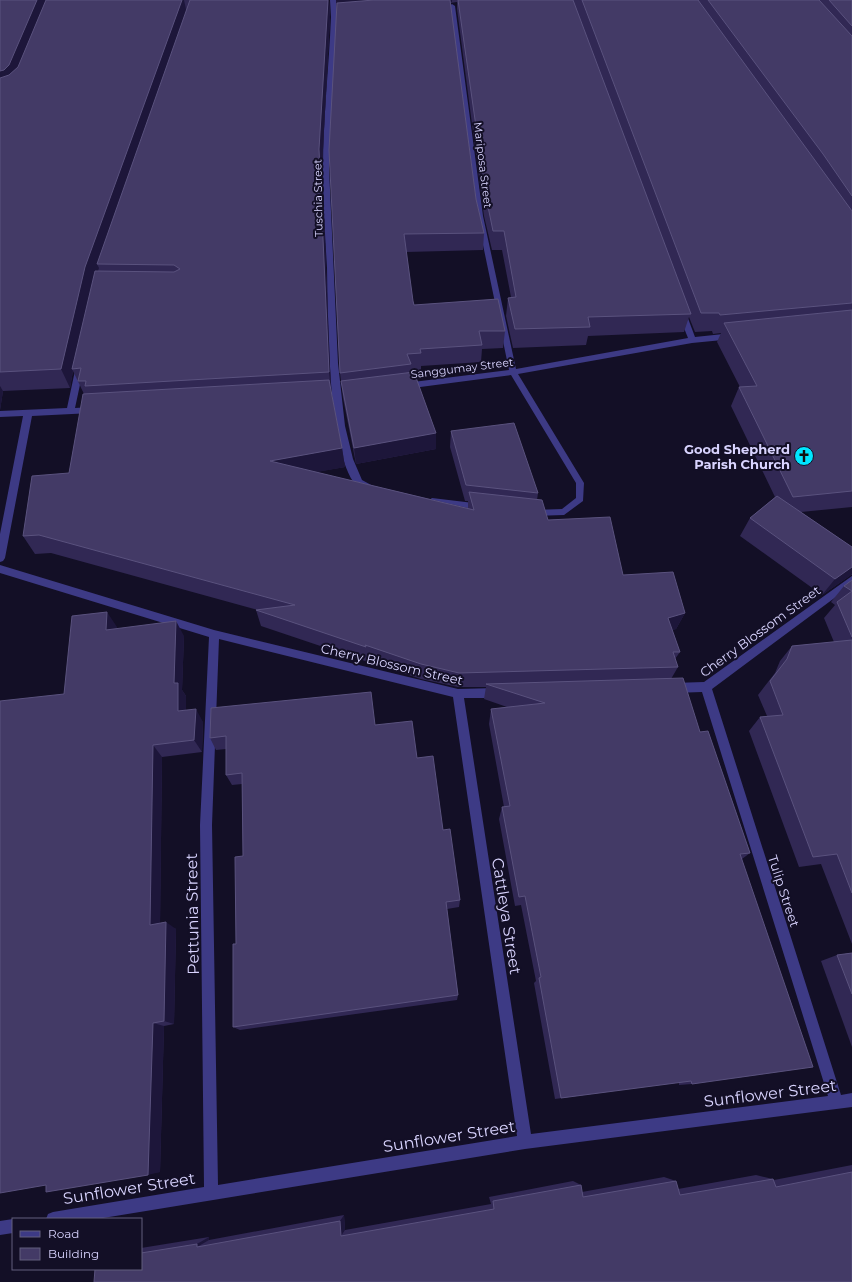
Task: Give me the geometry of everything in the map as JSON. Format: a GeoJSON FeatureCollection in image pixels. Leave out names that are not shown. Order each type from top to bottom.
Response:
{"type":"FeatureCollection","features":[{"type":"Feature","properties":{"kind":"street","name":"Tuschia Street"},"geometry":{"type":"LineString","coordinates":[[333,0],[334,17],[326,168],[337,395],[350,466],[359,483],[378,493]]}},
{"type":"Feature","properties":{"kind":"street","name":"Mariposa Street"},"geometry":{"type":"LineString","coordinates":[[452,6],[480,216],[513,372],[580,483],[580,499],[564,512],[540,514],[524,512]]}},
{"type":"Feature","properties":{"kind":"street"},"geometry":{"type":"LineString","coordinates":[[444,7],[460,6]]}},
{"type":"Feature","properties":{"kind":"street"},"geometry":{"type":"LineString","coordinates":[[334,17],[342,16]]}},
{"type":"Feature","properties":{"kind":"street"},"geometry":{"type":"LineString","coordinates":[[678,303],[692,340]]}},
{"type":"Feature","properties":{"kind":"street","name":"Sanggumay Street"},"geometry":{"type":"LineString","coordinates":[[398,387],[513,372],[692,340],[741,335]]}},
{"type":"Feature","properties":{"kind":"street"},"geometry":{"type":"LineString","coordinates":[[70,411],[82,360]]}},
{"type":"Feature","properties":{"kind":"street"},"geometry":{"type":"LineString","coordinates":[[0,414],[101,409]]}},
{"type":"Feature","properties":{"kind":"street"},"geometry":{"type":"LineString","coordinates":[[0,558],[28,413]]}},
{"type":"Feature","properties":{"kind":"street"},"geometry":{"type":"LineString","coordinates":[[425,500],[494,508]]}},
{"type":"Feature","properties":{"kind":"street","name":"Cherry Blossom Street"},"geometry":{"type":"LineString","coordinates":[[0,569],[214,634],[458,694],[506,693]]}},
{"type":"Feature","properties":{"kind":"street","name":"Cherry Blossom Street"},"geometry":{"type":"LineString","coordinates":[[666,688],[706,687],[852,580]]}},
{"type":"Feature","properties":{"kind":"street","name":"Pettunia Street"},"geometry":{"type":"LineString","coordinates":[[211,1193],[206,825],[214,634]]}},
{"type":"Feature","properties":{"kind":"street","name":"Tulip Street"},"geometry":{"type":"LineString","coordinates":[[706,687],[837,1102]]}},
{"type":"Feature","properties":{"kind":"street","name":"Cattleya Street"},"geometry":{"type":"LineString","coordinates":[[458,694],[525,1142]]}},
{"type":"Feature","properties":{"kind":"street","name":"Sunflower Street"},"geometry":{"type":"LineString","coordinates":[[59,1218],[525,1142],[852,1100]]}},
{"type":"Feature","properties":{"kind":"street"},"geometry":{"type":"LineString","coordinates":[[0,1228],[12,1226]]}},
{"type":"Feature","properties":{"kind":"building"},"geometry":{"type":"Polygon","coordinates":[[[0,0],[37,0],[9,65],[4,70],[0,71],[0,0]]]}},
{"type":"Feature","properties":{"kind":"building"},"geometry":{"type":"Polygon","coordinates":[[[46,0],[182,0],[85,267],[61,369],[0,372],[0,78],[9,75],[18,67],[46,0]]]}},
{"type":"Feature","properties":{"kind":"building"},"geometry":{"type":"Polygon","coordinates":[[[190,0],[328,0],[319,149],[329,372],[85,386],[86,381],[78,381],[81,368],[72,369],[95,271],[174,272],[180,269],[174,265],[97,264],[190,0]]]}},
{"type":"Feature","properties":{"kind":"building"},"geometry":{"type":"Polygon","coordinates":[[[374,0],[450,0],[476,199],[484,233],[404,234],[414,305],[498,299],[505,331],[479,331],[482,345],[420,349],[421,353],[407,354],[411,364],[340,373],[329,150],[337,3],[374,0]]]}},
{"type":"Feature","properties":{"kind":"building"},"geometry":{"type":"Polygon","coordinates":[[[458,0],[573,0],[691,314],[588,317],[590,327],[515,329],[508,298],[516,297],[504,231],[493,231],[486,197],[458,0]]]}},
{"type":"Feature","properties":{"kind":"building"},"geometry":{"type":"Polygon","coordinates":[[[582,0],[698,0],[852,211],[852,303],[720,315],[719,313],[701,313],[582,0]]]}},
{"type":"Feature","properties":{"kind":"building"},"geometry":{"type":"Polygon","coordinates":[[[708,0],[819,0],[852,36],[852,196],[823,154],[708,0]]]}},
{"type":"Feature","properties":{"kind":"building"},"geometry":{"type":"Polygon","coordinates":[[[829,0],[852,0],[852,26],[829,0]]]}},
{"type":"Feature","properties":{"kind":"building"},"geometry":{"type":"Polygon","coordinates":[[[852,310],[852,491],[793,497],[739,387],[757,386],[724,323],[852,310]]]}},
{"type":"Feature","properties":{"kind":"building"},"geometry":{"type":"Polygon","coordinates":[[[414,372],[436,433],[354,448],[341,381],[414,372]]]}},
{"type":"Feature","properties":{"kind":"building"},"geometry":{"type":"Polygon","coordinates":[[[329,380],[342,448],[270,461],[474,510],[469,492],[542,500],[548,520],[610,517],[623,575],[673,572],[685,613],[668,618],[680,652],[673,652],[678,667],[459,673],[421,664],[365,645],[366,647],[256,610],[295,605],[39,535],[23,536],[32,476],[69,473],[83,394],[329,380]]]}},
{"type":"Feature","properties":{"kind":"building"},"geometry":{"type":"Polygon","coordinates":[[[514,423],[538,493],[466,485],[451,431],[514,423]]]}},
{"type":"Feature","properties":{"kind":"building"},"geometry":{"type":"Polygon","coordinates":[[[777,496],[852,547],[852,567],[835,579],[750,518],[777,496]]]}},
{"type":"Feature","properties":{"kind":"building"},"geometry":{"type":"Polygon","coordinates":[[[852,580],[852,591],[844,586],[852,580]]]}},
{"type":"Feature","properties":{"kind":"building"},"geometry":{"type":"Polygon","coordinates":[[[852,591],[852,637],[837,602],[852,591]]]}},
{"type":"Feature","properties":{"kind":"building"},"geometry":{"type":"Polygon","coordinates":[[[107,612],[106,630],[176,621],[174,683],[178,683],[178,711],[196,709],[194,740],[153,745],[150,925],[166,922],[164,1021],[153,1023],[148,1175],[46,1192],[46,1185],[0,1193],[0,701],[64,694],[72,616],[107,612]]]}},
{"type":"Feature","properties":{"kind":"building"},"geometry":{"type":"Polygon","coordinates":[[[852,640],[852,893],[837,854],[813,857],[760,717],[783,715],[770,681],[787,659],[792,646],[852,640]]]}},
{"type":"Feature","properties":{"kind":"building"},"geometry":{"type":"Polygon","coordinates":[[[683,678],[700,732],[708,731],[750,853],[740,854],[813,1067],[692,1084],[691,1081],[561,1098],[539,978],[541,977],[525,896],[519,897],[502,807],[510,806],[491,709],[545,703],[486,684],[683,678]]]}},
{"type":"Feature","properties":{"kind":"building"},"geometry":{"type":"Polygon","coordinates":[[[371,692],[375,725],[412,721],[417,758],[433,756],[443,830],[450,829],[460,900],[446,902],[458,995],[233,1027],[233,944],[236,944],[235,857],[243,856],[242,773],[226,775],[226,736],[210,738],[211,708],[371,692]]]}},
{"type":"Feature","properties":{"kind":"building"},"geometry":{"type":"Polygon","coordinates":[[[852,953],[852,994],[837,955],[852,953]]]}},
{"type":"Feature","properties":{"kind":"building"},"geometry":{"type":"Polygon","coordinates":[[[852,1172],[852,1282],[94,1282],[95,1270],[142,1270],[142,1253],[197,1244],[197,1247],[340,1221],[341,1236],[494,1209],[493,1201],[581,1185],[583,1197],[676,1181],[680,1195],[773,1179],[776,1187],[852,1172]]]}},
{"type":"Feature","properties":{"kind":"place","name":"Good Shepherd Parish Church"},"geometry":{"type":"Point","coordinates":[804,456]}}]}
